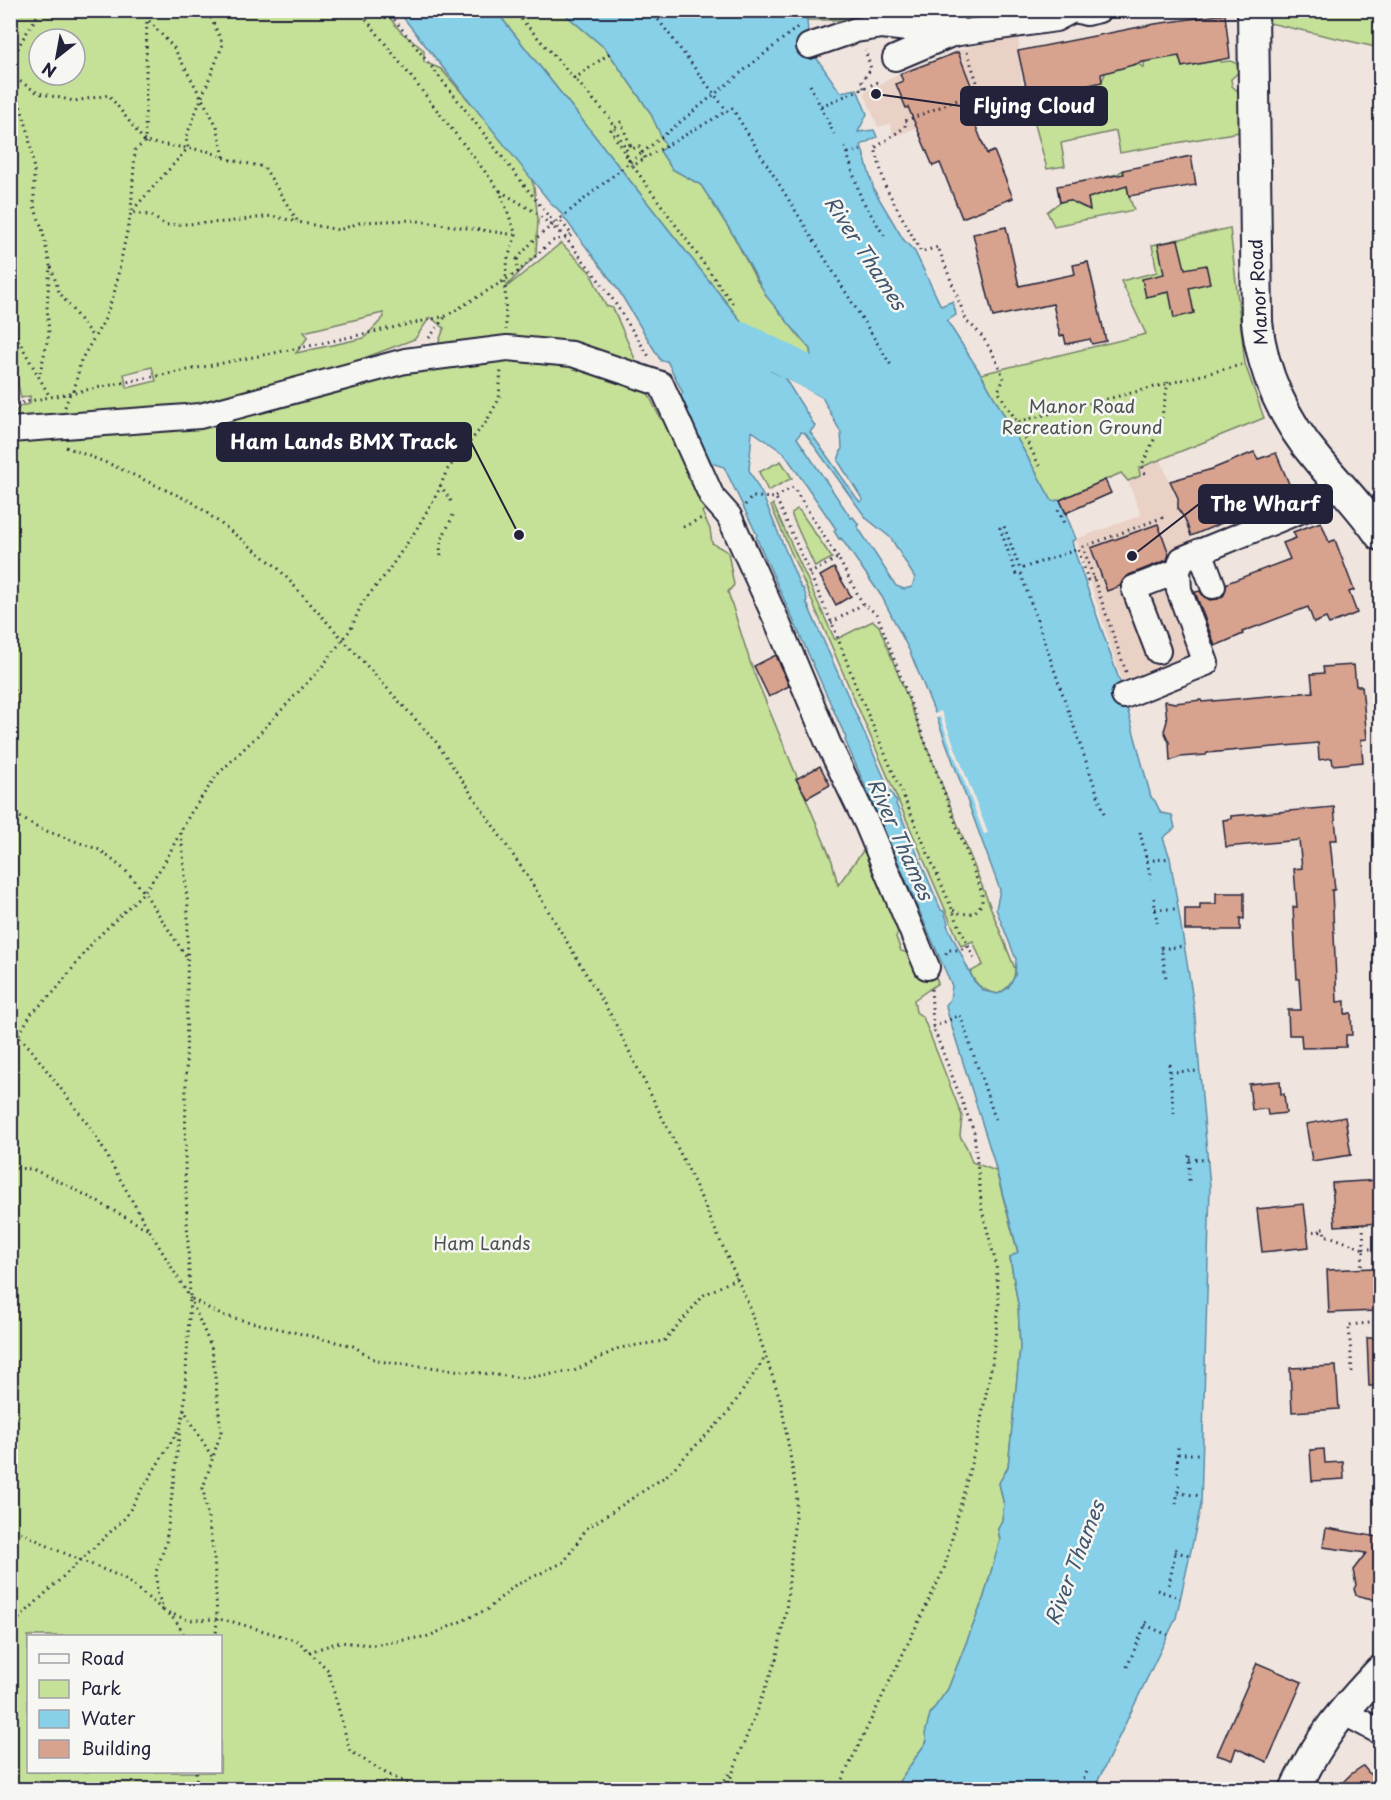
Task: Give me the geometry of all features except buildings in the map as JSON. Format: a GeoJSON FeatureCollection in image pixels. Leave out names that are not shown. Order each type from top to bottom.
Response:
{"type":"FeatureCollection","features":[{"type":"Feature","properties":{"kind":"main road","name":"Manor Road"},"geometry":{"type":"LineString","coordinates":[[1253,10],[1257,322],[1263,360],[1284,411],[1293,426],[1318,461],[1359,505],[1380,535]]}},
{"type":"Feature","properties":{"kind":"main road"},"geometry":{"type":"LineString","coordinates":[[1295,1790],[1320,1741],[1344,1709],[1380,1671]]}},
{"type":"Feature","properties":{"kind":"street"},"geometry":{"type":"LineString","coordinates":[[949,10],[956,34]]}},
{"type":"Feature","properties":{"kind":"street"},"geometry":{"type":"LineString","coordinates":[[895,58],[956,34],[1056,19],[1074,10],[1086,13],[1099,10]]}},
{"type":"Feature","properties":{"kind":"street"},"geometry":{"type":"LineString","coordinates":[[804,36],[882,26],[956,34]]}},
{"type":"Feature","properties":{"kind":"street"},"geometry":{"type":"LineString","coordinates":[[10,430],[200,416],[405,361],[507,348],[572,354],[661,384],[712,497],[729,516],[776,619],[828,743],[934,964]]}},
{"type":"Feature","properties":{"kind":"street"},"geometry":{"type":"LineString","coordinates":[[1124,696],[1206,663],[1179,590],[1178,571],[1182,559],[1307,508],[1339,484]]}},
{"type":"Feature","properties":{"kind":"street"},"geometry":{"type":"LineString","coordinates":[[1200,551],[1213,586]]}},
{"type":"Feature","properties":{"kind":"street"},"geometry":{"type":"LineString","coordinates":[[1158,651],[1134,588],[1178,571]]}},
{"type":"Feature","properties":{"kind":"street"},"geometry":{"type":"LineString","coordinates":[[1344,1709],[1356,1719],[1380,1732]]}},
{"type":"Feature","properties":{"kind":"path"},"geometry":{"type":"LineString","coordinates":[[10,65],[22,40],[41,10]]}},
{"type":"Feature","properties":{"kind":"path"},"geometry":{"type":"LineString","coordinates":[[74,392],[81,360],[104,321],[114,294],[131,212],[135,150],[145,142],[147,10]]}},
{"type":"Feature","properties":{"kind":"path"},"geometry":{"type":"LineString","coordinates":[[188,148],[186,138],[223,44],[207,10]]}},
{"type":"Feature","properties":{"kind":"path"},"geometry":{"type":"LineString","coordinates":[[10,1050],[31,1014],[55,992],[93,942],[144,892],[163,865],[180,832],[217,775],[321,668],[342,641],[351,629],[362,603],[386,574],[416,530],[447,470],[486,423],[499,399],[501,369],[507,348],[505,281],[508,258],[516,235],[500,191],[359,10]]}},
{"type":"Feature","properties":{"kind":"path"},"geometry":{"type":"LineString","coordinates":[[387,10],[608,292],[650,357],[661,384]]}},
{"type":"Feature","properties":{"kind":"path"},"geometry":{"type":"LineString","coordinates":[[513,10],[609,117],[628,153],[626,157],[733,303]]}},
{"type":"Feature","properties":{"kind":"path"},"geometry":{"type":"LineString","coordinates":[[651,10],[727,111]]}},
{"type":"Feature","properties":{"kind":"path"},"geometry":{"type":"LineString","coordinates":[[148,19],[174,48],[217,126],[224,157]]}},
{"type":"Feature","properties":{"kind":"path"},"geometry":{"type":"LineString","coordinates":[[856,30],[872,69],[862,81],[864,88]]}},
{"type":"Feature","properties":{"kind":"path"},"geometry":{"type":"LineString","coordinates":[[956,34],[980,91],[905,121],[905,127],[875,148],[885,186],[921,252],[938,247],[967,322],[978,329],[1000,369],[1004,379],[998,391],[1040,467]]}},
{"type":"Feature","properties":{"kind":"path"},"geometry":{"type":"LineString","coordinates":[[518,272],[517,259],[535,239],[630,162],[804,36]]}},
{"type":"Feature","properties":{"kind":"path"},"geometry":{"type":"LineString","coordinates":[[574,80],[609,53]]}},
{"type":"Feature","properties":{"kind":"path"},"geometry":{"type":"LineString","coordinates":[[10,75],[38,93],[74,101],[109,96],[145,142],[188,148],[264,167],[298,222]]}},
{"type":"Feature","properties":{"kind":"path"},"geometry":{"type":"LineString","coordinates":[[821,106],[881,81]]}},
{"type":"Feature","properties":{"kind":"path"},"geometry":{"type":"LineString","coordinates":[[10,85],[19,102],[28,131],[34,170],[34,206],[42,228],[50,266],[59,292],[93,337]]}},
{"type":"Feature","properties":{"kind":"path"},"geometry":{"type":"LineString","coordinates":[[810,85],[834,134]]}},
{"type":"Feature","properties":{"kind":"path"},"geometry":{"type":"LineString","coordinates":[[633,166],[732,108],[892,368]]}},
{"type":"Feature","properties":{"kind":"path"},"geometry":{"type":"LineString","coordinates":[[630,162],[610,130],[621,122],[632,148],[639,146],[645,158]]}},
{"type":"Feature","properties":{"kind":"path"},"geometry":{"type":"LineString","coordinates":[[845,147],[861,198],[885,237]]}},
{"type":"Feature","properties":{"kind":"path"},"geometry":{"type":"LineString","coordinates":[[131,212],[188,148]]}},
{"type":"Feature","properties":{"kind":"path"},"geometry":{"type":"LineString","coordinates":[[848,153],[861,150]]}},
{"type":"Feature","properties":{"kind":"path"},"geometry":{"type":"LineString","coordinates":[[500,191],[535,212],[566,238]]}},
{"type":"Feature","properties":{"kind":"path"},"geometry":{"type":"LineString","coordinates":[[131,212],[152,216],[165,225],[226,222],[272,216],[339,230],[362,222],[411,220],[516,235]]}},
{"type":"Feature","properties":{"kind":"path"},"geometry":{"type":"LineString","coordinates":[[10,405],[309,346],[446,316],[518,272],[552,241],[572,235],[560,220]]}},
{"type":"Feature","properties":{"kind":"path"},"geometry":{"type":"LineString","coordinates":[[39,377],[49,334],[47,306],[50,266]]}},
{"type":"Feature","properties":{"kind":"path"},"geometry":{"type":"LineString","coordinates":[[10,306],[17,338]]}},
{"type":"Feature","properties":{"kind":"path"},"geometry":{"type":"LineString","coordinates":[[10,331],[17,338],[50,397]]}},
{"type":"Feature","properties":{"kind":"path"},"geometry":{"type":"LineString","coordinates":[[1017,422],[1168,382],[1263,360]]}},
{"type":"Feature","properties":{"kind":"path"},"geometry":{"type":"LineString","coordinates":[[1145,474],[1142,465],[1160,426],[1168,382]]}},
{"type":"Feature","properties":{"kind":"path"},"geometry":{"type":"LineString","coordinates":[[64,446],[112,465],[194,503],[277,567],[436,742],[528,877],[612,1017],[689,1172],[748,1303],[766,1356],[781,1402],[797,1496],[786,1611],[776,1659],[726,1790]]}},
{"type":"Feature","properties":{"kind":"path"},"geometry":{"type":"LineString","coordinates":[[440,485],[453,504]]}},
{"type":"Feature","properties":{"kind":"path"},"geometry":{"type":"LineString","coordinates":[[743,508],[752,497],[776,498],[793,488],[838,558],[863,604],[877,614],[982,893],[982,904],[974,913],[961,914],[951,909]]}},
{"type":"Feature","properties":{"kind":"path"},"geometry":{"type":"LineString","coordinates":[[776,498],[831,623],[856,689],[974,958]]}},
{"type":"Feature","properties":{"kind":"path"},"geometry":{"type":"LineString","coordinates":[[1058,510],[1064,524]]}},
{"type":"Feature","properties":{"kind":"path"},"geometry":{"type":"LineString","coordinates":[[441,556],[439,546],[441,537],[449,526],[454,511]]}},
{"type":"Feature","properties":{"kind":"path"},"geometry":{"type":"LineString","coordinates":[[1061,516],[1068,514]]}},
{"type":"Feature","properties":{"kind":"path"},"geometry":{"type":"LineString","coordinates":[[1094,578],[1088,580],[1078,549],[1020,569],[1004,526],[1000,528],[1016,574],[1021,574],[1105,816]]}},
{"type":"Feature","properties":{"kind":"path"},"geometry":{"type":"LineString","coordinates":[[808,574],[838,558]]}},
{"type":"Feature","properties":{"kind":"path"},"geometry":{"type":"LineString","coordinates":[[831,623],[863,604]]}},
{"type":"Feature","properties":{"kind":"path"},"geometry":{"type":"LineString","coordinates":[[10,666],[13,678],[16,744],[10,779]]}},
{"type":"Feature","properties":{"kind":"path"},"geometry":{"type":"LineString","coordinates":[[10,811],[38,828],[100,850],[126,871],[144,892],[188,960]]}},
{"type":"Feature","properties":{"kind":"path"},"geometry":{"type":"LineString","coordinates":[[180,832],[188,908],[185,1166],[190,1298],[184,1410],[166,1544],[156,1572],[157,1592],[164,1611],[188,1620],[217,1619],[298,1641],[328,1670],[350,1751],[387,1774],[422,1790]]}},
{"type":"Feature","properties":{"kind":"path"},"geometry":{"type":"LineString","coordinates":[[1140,832],[1151,879]]}},
{"type":"Feature","properties":{"kind":"path"},"geometry":{"type":"LineString","coordinates":[[1147,861],[1170,858]]}},
{"type":"Feature","properties":{"kind":"path"},"geometry":{"type":"LineString","coordinates":[[1154,898],[1158,923]]}},
{"type":"Feature","properties":{"kind":"path"},"geometry":{"type":"LineString","coordinates":[[1155,909],[1179,909]]}},
{"type":"Feature","properties":{"kind":"path"},"geometry":{"type":"LineString","coordinates":[[837,1790],[944,1569],[977,1441],[992,1363],[999,1305],[996,1264],[982,1210],[974,1132],[933,1027],[931,981],[934,964],[948,950],[960,950],[968,946]]}},
{"type":"Feature","properties":{"kind":"path"},"geometry":{"type":"LineString","coordinates":[[1166,978],[1161,947],[1185,946]]}},
{"type":"Feature","properties":{"kind":"path"},"geometry":{"type":"LineString","coordinates":[[933,1027],[960,1015],[996,1121]]}},
{"type":"Feature","properties":{"kind":"path"},"geometry":{"type":"LineString","coordinates":[[10,1022],[19,1037],[93,1131],[190,1298],[212,1349],[221,1432],[203,1488],[214,1556],[216,1635]]}},
{"type":"Feature","properties":{"kind":"path"},"geometry":{"type":"LineString","coordinates":[[1169,1064],[1174,1116]]}},
{"type":"Feature","properties":{"kind":"path"},"geometry":{"type":"LineString","coordinates":[[1170,1072],[1200,1071]]}},
{"type":"Feature","properties":{"kind":"path"},"geometry":{"type":"LineString","coordinates":[[1189,1181],[1189,1157],[1208,1160]]}},
{"type":"Feature","properties":{"kind":"path"},"geometry":{"type":"LineString","coordinates":[[10,1167],[32,1169],[149,1229]]}},
{"type":"Feature","properties":{"kind":"path"},"geometry":{"type":"LineString","coordinates":[[1361,1268],[1364,1250],[1363,1224]]}},
{"type":"Feature","properties":{"kind":"path"},"geometry":{"type":"LineString","coordinates":[[1307,1232],[1320,1231],[1320,1228],[1324,1228],[1325,1236],[1364,1250],[1380,1249]]}},
{"type":"Feature","properties":{"kind":"path"},"geometry":{"type":"LineString","coordinates":[[190,1298],[221,1315],[353,1346],[377,1361],[523,1378],[574,1371],[619,1348],[664,1341],[704,1295],[737,1278]]}},
{"type":"Feature","properties":{"kind":"path"},"geometry":{"type":"LineString","coordinates":[[1352,1372],[1348,1324],[1380,1322]]}},
{"type":"Feature","properties":{"kind":"path"},"geometry":{"type":"LineString","coordinates":[[309,1652],[339,1642],[373,1645],[429,1636],[488,1609],[514,1586],[564,1562],[587,1528],[666,1476],[727,1414],[766,1356]]}},
{"type":"Feature","properties":{"kind":"path"},"geometry":{"type":"LineString","coordinates":[[184,1410],[213,1458]]}},
{"type":"Feature","properties":{"kind":"path"},"geometry":{"type":"LineString","coordinates":[[10,1627],[125,1518],[180,1428]]}},
{"type":"Feature","properties":{"kind":"path"},"geometry":{"type":"LineString","coordinates":[[1177,1473],[1178,1447]]}},
{"type":"Feature","properties":{"kind":"path"},"geometry":{"type":"LineString","coordinates":[[1178,1454],[1202,1454]]}},
{"type":"Feature","properties":{"kind":"path"},"geometry":{"type":"LineString","coordinates":[[1176,1504],[1179,1484]]}},
{"type":"Feature","properties":{"kind":"path"},"geometry":{"type":"LineString","coordinates":[[1178,1493],[1201,1496]]}},
{"type":"Feature","properties":{"kind":"path"},"geometry":{"type":"LineString","coordinates":[[10,1526],[52,1548],[124,1578],[176,1621],[184,1635]]}},
{"type":"Feature","properties":{"kind":"path"},"geometry":{"type":"LineString","coordinates":[[1169,1585],[1176,1550],[1190,1555]]}},
{"type":"Feature","properties":{"kind":"path"},"geometry":{"type":"LineString","coordinates":[[1157,1590],[1180,1598]]}},
{"type":"Feature","properties":{"kind":"path"},"geometry":{"type":"LineString","coordinates":[[1127,1667],[1146,1623],[1168,1635]]}},
{"type":"Feature","properties":{"kind":"path"},"geometry":{"type":"LineString","coordinates":[[718,1790],[732,1770]]}},
{"type":"Feature","properties":{"kind":"path"},"geometry":{"type":"LineString","coordinates":[[1079,1790],[1087,1771]]}},
{"type":"Feature","properties":{"kind":"path"},"geometry":{"type":"LineString","coordinates":[[196,1773],[196,1790]]}},
{"type":"Feature","properties":{"kind":"path"},"geometry":{"type":"LineString","coordinates":[[1082,1782],[1095,1788]]}},
{"type":"Feature","properties":{"kind":"shaded area"},"geometry":{"type":"Polygon","coordinates":[[[848,11],[1010,11],[958,20],[852,20],[848,11]]]}},
{"type":"Feature","properties":{"kind":"shaded area"},"geometry":{"type":"Polygon","coordinates":[[[1018,35],[1022,85],[894,137],[890,124],[878,127],[864,93],[895,76],[959,50],[1018,35]]]}},
{"type":"Feature","properties":{"kind":"shaded area"},"geometry":{"type":"Polygon","coordinates":[[[1161,460],[1202,566],[1191,572],[1186,590],[1206,649],[1122,681],[1076,539],[1141,515],[1128,481],[1140,476],[1139,468],[1161,460]]]}},
{"type":"Feature","properties":{"kind":"green space","name":"Ham Lands"},"geometry":{"type":"Polygon","coordinates":[[[10,11],[389,11],[389,17],[401,32],[424,50],[424,62],[441,69],[528,168],[534,187],[538,220],[536,255],[503,290],[561,243],[590,272],[606,306],[613,308],[635,359],[633,362],[660,418],[668,424],[705,509],[702,512],[710,529],[712,543],[728,552],[734,585],[728,592],[753,671],[832,861],[838,885],[868,844],[904,917],[896,937],[901,951],[929,960],[938,983],[914,1000],[916,1012],[923,1017],[962,1116],[960,1136],[972,1162],[996,1171],[1018,1253],[1010,1258],[1018,1304],[1020,1348],[1008,1467],[999,1483],[1004,1505],[998,1529],[1000,1540],[983,1600],[948,1689],[930,1714],[927,1741],[894,1789],[11,1789],[11,438],[216,407],[11,419],[20,406],[30,404],[30,396],[21,398],[10,348],[10,11]],[[383,313],[304,332],[308,337],[296,353],[364,338],[384,317],[383,313]],[[430,317],[415,339],[364,358],[314,381],[432,360],[444,328],[430,317]],[[152,367],[124,374],[127,388],[156,381],[152,367]]]}},
{"type":"Feature","properties":{"kind":"green space"},"geometry":{"type":"Polygon","coordinates":[[[496,11],[572,11],[567,16],[606,49],[650,112],[667,147],[660,151],[672,169],[701,185],[732,233],[757,281],[810,349],[811,357],[798,384],[771,371],[783,348],[748,330],[496,11]]]}},
{"type":"Feature","properties":{"kind":"green space"},"geometry":{"type":"Polygon","coordinates":[[[806,11],[848,11],[852,20],[807,20],[803,16],[806,11]]]}},
{"type":"Feature","properties":{"kind":"green space"},"geometry":{"type":"Polygon","coordinates":[[[1269,11],[1380,11],[1380,48],[1269,23],[1269,11]]]}},
{"type":"Feature","properties":{"kind":"green space"},"geometry":{"type":"Polygon","coordinates":[[[1178,55],[1182,67],[1220,60],[1221,62],[1231,61],[1239,65],[1239,72],[1231,79],[1232,86],[1239,92],[1239,132],[1120,153],[1116,131],[1061,143],[1065,166],[1047,169],[1029,102],[1041,99],[1039,92],[1058,96],[1069,94],[1066,80],[1088,85],[1102,81],[1107,69],[1138,64],[1144,68],[1144,62],[1178,55]]]}},
{"type":"Feature","properties":{"kind":"green space"},"geometry":{"type":"Polygon","coordinates":[[[1123,170],[1134,210],[1054,226],[1047,212],[1060,202],[1078,198],[1079,205],[1085,208],[1089,205],[1088,198],[1104,192],[1101,178],[1123,170]]]}},
{"type":"Feature","properties":{"kind":"green space","name":"Manor Road Recreation Ground"},"geometry":{"type":"Polygon","coordinates":[[[1230,228],[1245,364],[1264,418],[1139,468],[1140,476],[1128,481],[1121,473],[1060,500],[1052,501],[981,374],[1146,334],[1121,281],[1157,272],[1152,245],[1230,228]]]}},
{"type":"Feature","properties":{"kind":"green space"},"geometry":{"type":"Polygon","coordinates":[[[781,461],[792,478],[768,491],[759,472],[781,461]]]}},
{"type":"Feature","properties":{"kind":"green space"},"geometry":{"type":"Polygon","coordinates":[[[773,504],[835,640],[873,621],[879,626],[1015,969],[1014,978],[1010,984],[998,994],[981,987],[970,972],[983,965],[973,941],[961,946],[771,506],[773,504]]]}},
{"type":"Feature","properties":{"kind":"green space"},"geometry":{"type":"Polygon","coordinates":[[[797,509],[832,558],[815,567],[792,516],[797,509]]]}},
{"type":"Feature","properties":{"kind":"water"},"geometry":{"type":"Polygon","coordinates":[[[572,10],[806,11],[803,16],[807,20],[809,47],[840,92],[857,89],[867,114],[858,132],[874,130],[877,137],[861,145],[874,190],[903,239],[915,252],[941,306],[953,301],[956,315],[947,321],[981,374],[1052,501],[1060,500],[1076,539],[1072,541],[1074,550],[1121,685],[1151,797],[1161,813],[1172,815],[1175,828],[1163,838],[1170,858],[1194,1006],[1210,1187],[1201,1505],[1176,1618],[1094,1789],[894,1789],[927,1741],[925,1734],[930,1714],[948,1689],[983,1600],[1000,1540],[998,1529],[1004,1505],[999,1483],[1008,1467],[1020,1348],[1018,1304],[1010,1257],[1018,1252],[993,1158],[947,1011],[946,1005],[950,999],[952,986],[757,535],[724,467],[708,462],[679,395],[683,393],[667,361],[661,361],[619,291],[557,208],[553,206],[398,11],[496,11],[748,330],[784,349],[771,371],[784,377],[815,426],[810,432],[860,502],[863,500],[838,461],[842,448],[841,433],[822,397],[798,384],[811,357],[810,349],[767,297],[732,233],[701,185],[672,169],[660,151],[666,147],[650,112],[606,49],[567,16],[572,10]],[[752,431],[749,470],[763,496],[801,588],[803,588],[806,601],[890,791],[897,802],[941,910],[944,911],[947,925],[974,981],[984,991],[998,994],[1008,988],[1015,976],[1016,959],[996,909],[1000,890],[937,718],[910,652],[882,597],[841,538],[839,539],[834,531],[836,529],[784,453],[752,431]],[[801,432],[797,438],[851,518],[853,517],[859,525],[857,526],[896,586],[904,589],[912,587],[915,578],[891,538],[866,518],[805,433],[801,432]]]}},
{"type":"Feature","properties":{"kind":"pier"},"geometry":{"type":"Polygon","coordinates":[[[941,711],[988,833],[984,834],[940,717],[934,719],[932,715],[941,711]]]}},
{"type":"Feature","properties":{"kind":"waterway","name":"River Thames"},"geometry":{"type":"LineString","coordinates":[[740,337],[843,390]]}},
{"type":"Feature","properties":{"kind":"place","name":"Flying Cloud"},"geometry":{"type":"Point","coordinates":[876,94]}},
{"type":"Feature","properties":{"kind":"place","name":"Ham Lands BMX Track"},"geometry":{"type":"Point","coordinates":[519,535]}},
{"type":"Feature","properties":{"kind":"place","name":"The Wharf"},"geometry":{"type":"Point","coordinates":[1132,556]}}]}
